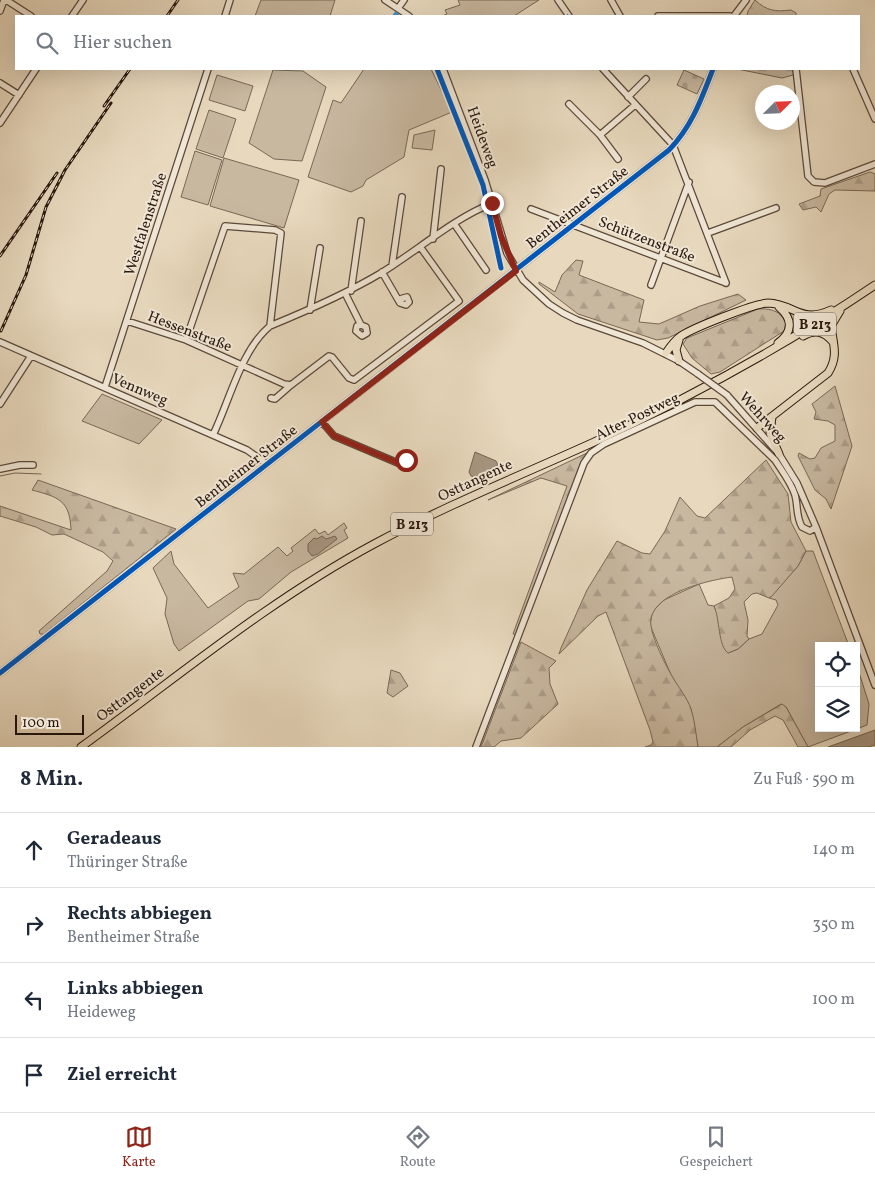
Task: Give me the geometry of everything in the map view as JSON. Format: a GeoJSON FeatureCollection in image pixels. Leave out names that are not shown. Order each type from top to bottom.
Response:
{"type":"FeatureCollection","features":[{"type":"Feature","properties":{"kind":"main road","name":"Osttangente"},"geometry":{"type":"LineString","coordinates":[[81,747],[249,621],[337,564],[423,519],[680,401],[780,346],[875,285]]}},
{"type":"Feature","properties":{"kind":"main road"},"geometry":{"type":"LineString","coordinates":[[666,353],[682,336],[759,304],[777,305],[811,316],[824,313],[849,302]]}},
{"type":"Feature","properties":{"kind":"main road"},"geometry":{"type":"LineString","coordinates":[[757,428],[828,373],[835,360],[832,322],[849,302]]}},
{"type":"Feature","properties":{"kind":"main road"},"geometry":{"type":"LineString","coordinates":[[763,355],[784,338],[789,330],[788,317],[777,305]]}},
{"type":"Feature","properties":{"kind":"main road"},"geometry":{"type":"LineString","coordinates":[[780,346],[814,331],[826,334],[834,344]]}},
{"type":"Feature","properties":{"kind":"main road"},"geometry":{"type":"LineString","coordinates":[[679,360],[676,350],[682,336]]}},
{"type":"Feature","properties":{"kind":"main road"},"geometry":{"type":"LineString","coordinates":[[772,416],[770,433],[779,454]]}},
{"type":"Feature","properties":{"kind":"street"},"geometry":{"type":"LineString","coordinates":[[0,11],[5,0],[29,15]]}},
{"type":"Feature","properties":{"kind":"street"},"geometry":{"type":"LineString","coordinates":[[73,15],[83,0]]}},
{"type":"Feature","properties":{"kind":"street"},"geometry":{"type":"LineString","coordinates":[[225,15],[230,0]]}},
{"type":"Feature","properties":{"kind":"street"},"geometry":{"type":"LineString","coordinates":[[385,0],[399,7],[408,15]]}},
{"type":"Feature","properties":{"kind":"street"},"geometry":{"type":"LineString","coordinates":[[399,7],[404,0]]}},
{"type":"Feature","properties":{"kind":"street"},"geometry":{"type":"LineString","coordinates":[[558,0],[567,15]]}},
{"type":"Feature","properties":{"kind":"street"},"geometry":{"type":"LineString","coordinates":[[611,0],[619,15]]}},
{"type":"Feature","properties":{"kind":"street"},"geometry":{"type":"LineString","coordinates":[[735,15],[746,0]]}},
{"type":"Feature","properties":{"kind":"street"},"geometry":{"type":"LineString","coordinates":[[0,123],[2,115],[35,70]]}},
{"type":"Feature","properties":{"kind":"street","name":"Westfalenstraße"},"geometry":{"type":"LineString","coordinates":[[105,387],[208,70]]}},
{"type":"Feature","properties":{"kind":"street","name":"Heideweg"},"geometry":{"type":"LineString","coordinates":[[443,70],[492,203],[501,236],[516,271]]}},
{"type":"Feature","properties":{"kind":"street"},"geometry":{"type":"LineString","coordinates":[[604,70],[674,146],[708,233],[776,208]]}},
{"type":"Feature","properties":{"kind":"street","name":"Bentheimer Straße"},"geometry":{"type":"LineString","coordinates":[[0,673],[674,146],[696,114],[712,70]]}},
{"type":"Feature","properties":{"kind":"street"},"geometry":{"type":"LineString","coordinates":[[796,70],[808,176],[814,182],[825,183],[874,166]]}},
{"type":"Feature","properties":{"kind":"street"},"geometry":{"type":"LineString","coordinates":[[853,70],[875,119]]}},
{"type":"Feature","properties":{"kind":"street"},"geometry":{"type":"LineString","coordinates":[[628,97],[646,79]]}},
{"type":"Feature","properties":{"kind":"street"},"geometry":{"type":"LineString","coordinates":[[0,83],[18,95]]}},
{"type":"Feature","properties":{"kind":"street"},"geometry":{"type":"LineString","coordinates":[[569,104],[600,135],[618,159]]}},
{"type":"Feature","properties":{"kind":"street"},"geometry":{"type":"LineString","coordinates":[[600,135],[635,105]]}},
{"type":"Feature","properties":{"kind":"street"},"geometry":{"type":"LineString","coordinates":[[433,239],[441,169]]}},
{"type":"Feature","properties":{"kind":"street"},"geometry":{"type":"LineString","coordinates":[[651,285],[689,182]]}},
{"type":"Feature","properties":{"kind":"street"},"geometry":{"type":"LineString","coordinates":[[392,266],[402,198]]}},
{"type":"Feature","properties":{"kind":"street"},"geometry":{"type":"LineString","coordinates":[[213,435],[254,341],[270,326],[348,292],[492,203]]}},
{"type":"Feature","properties":{"kind":"street","name":"Schützenstraße"},"geometry":{"type":"LineString","coordinates":[[531,209],[726,283],[708,233]]}},
{"type":"Feature","properties":{"kind":"street"},"geometry":{"type":"LineString","coordinates":[[362,221],[348,292],[362,325]]}},
{"type":"Feature","properties":{"kind":"street"},"geometry":{"type":"LineString","coordinates":[[455,225],[486,270]]}},
{"type":"Feature","properties":{"kind":"street"},"geometry":{"type":"LineString","coordinates":[[186,340],[226,226],[275,230],[281,233],[270,326]]}},
{"type":"Feature","properties":{"kind":"street"},"geometry":{"type":"LineString","coordinates":[[310,310],[320,248]]}},
{"type":"Feature","properties":{"kind":"street"},"geometry":{"type":"LineString","coordinates":[[271,398],[274,399],[329,356],[348,378],[357,379],[459,301],[421,248]]}},
{"type":"Feature","properties":{"kind":"street","name":"Wehrweg"},"geometry":{"type":"LineString","coordinates":[[516,271],[534,292],[563,313],[666,353],[679,360],[727,395],[757,428],[779,454],[797,484],[816,527],[875,685]]}},
{"type":"Feature","properties":{"kind":"street"},"geometry":{"type":"LineString","coordinates":[[382,272],[400,299]]}},
{"type":"Feature","properties":{"kind":"street","name":"Hessenstraße"},"geometry":{"type":"LineString","coordinates":[[127,321],[186,340],[291,385]]}},
{"type":"Feature","properties":{"kind":"street","name":"Vennweg"},"geometry":{"type":"LineString","coordinates":[[0,342],[251,452],[267,464]]}},
{"type":"Feature","properties":{"kind":"street"},"geometry":{"type":"LineString","coordinates":[[0,404],[31,356]]}},
{"type":"Feature","properties":{"kind":"street","name":"Alter Postweg"},"geometry":{"type":"LineString","coordinates":[[476,747],[584,463],[591,453],[604,444],[695,402],[714,402],[782,470],[794,494],[798,518],[802,527],[810,530],[816,527]]}},
{"type":"Feature","properties":{"kind":"street"},"geometry":{"type":"LineString","coordinates":[[322,422],[334,436],[398,463],[406,460]]}},
{"type":"Feature","properties":{"kind":"street"},"geometry":{"type":"LineString","coordinates":[[0,469],[20,465],[33,466]]}},
{"type":"Feature","properties":{"kind":"green space"},"geometry":{"type":"Polygon","coordinates":[[[261,0],[335,0],[330,15],[255,15],[261,0]]]}},
{"type":"Feature","properties":{"kind":"green space"},"geometry":{"type":"Polygon","coordinates":[[[458,0],[539,0],[516,15],[444,15],[447,14],[445,10],[460,5],[458,0]]]}},
{"type":"Feature","properties":{"kind":"green space"},"geometry":{"type":"Polygon","coordinates":[[[755,0],[772,10],[791,10],[796,15],[747,15],[755,0]]]}},
{"type":"Feature","properties":{"kind":"green space"},"geometry":{"type":"Polygon","coordinates":[[[273,70],[303,71],[326,87],[302,161],[274,159],[249,143],[273,70]]]}},
{"type":"Feature","properties":{"kind":"green space"},"geometry":{"type":"Polygon","coordinates":[[[363,70],[431,70],[452,112],[409,130],[404,157],[366,180],[363,186],[351,192],[308,177],[333,100],[341,103],[363,70]]]}},
{"type":"Feature","properties":{"kind":"green space"},"geometry":{"type":"Polygon","coordinates":[[[684,70],[704,79],[697,94],[677,85],[684,70]]]}},
{"type":"Feature","properties":{"kind":"green space"},"geometry":{"type":"Polygon","coordinates":[[[742,70],[796,70],[797,74],[782,78],[742,70]]]}},
{"type":"Feature","properties":{"kind":"green space"},"geometry":{"type":"Polygon","coordinates":[[[217,75],[253,86],[245,111],[209,100],[217,75]]]}},
{"type":"Feature","properties":{"kind":"green space"},"geometry":{"type":"Polygon","coordinates":[[[209,110],[236,119],[223,158],[196,149],[209,110]]]}},
{"type":"Feature","properties":{"kind":"green space"},"geometry":{"type":"Polygon","coordinates":[[[435,130],[432,150],[412,148],[414,135],[435,130]]]}},
{"type":"Feature","properties":{"kind":"green space"},"geometry":{"type":"Polygon","coordinates":[[[195,151],[222,160],[208,205],[181,197],[195,151]]]}},
{"type":"Feature","properties":{"kind":"green space"},"geometry":{"type":"Polygon","coordinates":[[[224,158],[299,180],[284,228],[210,206],[224,158]]]}},
{"type":"Feature","properties":{"kind":"green space"},"geometry":{"type":"Polygon","coordinates":[[[870,172],[875,174],[875,191],[835,190],[829,194],[821,212],[816,207],[803,210],[799,204],[820,196],[821,189],[870,172]]]}},
{"type":"Feature","properties":{"kind":"green space"},"geometry":{"type":"Polygon","coordinates":[[[576,260],[583,261],[579,275],[644,300],[639,322],[659,324],[700,306],[738,294],[746,300],[668,338],[657,340],[578,314],[539,284],[539,282],[555,292],[562,275],[576,260]]]}},
{"type":"Feature","properties":{"kind":"green space"},"geometry":{"type":"Polygon","coordinates":[[[758,309],[767,309],[779,313],[786,324],[784,331],[720,372],[711,374],[692,358],[683,344],[687,338],[758,309]]]}},
{"type":"Feature","properties":{"kind":"green space"},"geometry":{"type":"Polygon","coordinates":[[[789,311],[799,316],[814,318],[815,320],[791,334],[787,312],[789,311]]]}},
{"type":"Feature","properties":{"kind":"green space"},"geometry":{"type":"Polygon","coordinates":[[[835,386],[852,446],[831,509],[826,499],[815,490],[798,456],[799,453],[810,459],[815,458],[821,448],[835,441],[835,425],[828,421],[814,419],[816,412],[812,404],[835,386]]]}},
{"type":"Feature","properties":{"kind":"green space"},"geometry":{"type":"Polygon","coordinates":[[[102,394],[162,420],[139,444],[82,421],[102,394]]]}},
{"type":"Feature","properties":{"kind":"green space"},"geometry":{"type":"Polygon","coordinates":[[[587,453],[517,635],[513,634],[567,486],[541,478],[488,500],[587,453]]]}},
{"type":"Feature","properties":{"kind":"green space"},"geometry":{"type":"Polygon","coordinates":[[[766,460],[788,494],[791,522],[806,551],[798,566],[772,596],[769,598],[757,593],[752,594],[744,602],[748,620],[747,636],[749,639],[738,649],[728,653],[722,645],[714,606],[729,598],[735,589],[732,577],[695,585],[668,597],[658,605],[652,615],[652,632],[666,665],[689,705],[694,718],[698,747],[645,747],[653,742],[650,730],[606,612],[598,616],[559,654],[561,648],[587,590],[617,541],[642,553],[650,554],[665,531],[680,497],[697,516],[705,518],[766,460]]]}},
{"type":"Feature","properties":{"kind":"green space"},"geometry":{"type":"Polygon","coordinates":[[[38,480],[176,529],[44,634],[40,634],[39,631],[107,571],[113,561],[103,552],[64,534],[52,535],[36,527],[0,516],[0,506],[71,530],[68,512],[61,501],[32,490],[38,480]]]}},
{"type":"Feature","properties":{"kind":"green space"},"geometry":{"type":"Polygon","coordinates":[[[344,523],[347,528],[344,530],[348,538],[291,572],[259,599],[248,601],[179,651],[174,644],[165,614],[167,598],[153,568],[171,551],[174,564],[208,608],[239,587],[233,573],[244,574],[278,547],[287,556],[293,551],[291,548],[315,529],[319,534],[325,531],[328,535],[344,523]]]}},
{"type":"Feature","properties":{"kind":"green space"},"geometry":{"type":"Polygon","coordinates":[[[806,551],[813,551],[847,642],[815,642],[815,732],[848,732],[808,747],[786,707],[781,704],[743,727],[717,747],[698,747],[691,709],[671,675],[650,625],[652,612],[664,600],[699,584],[708,605],[714,606],[723,642],[728,653],[738,649],[749,639],[762,634],[778,605],[776,600],[769,598],[798,566],[806,551]]]}},
{"type":"Feature","properties":{"kind":"green space"},"geometry":{"type":"Polygon","coordinates":[[[521,642],[556,661],[549,668],[550,684],[558,704],[521,738],[501,741],[494,747],[481,747],[521,642]]]}},
{"type":"Feature","properties":{"kind":"green space"},"geometry":{"type":"Polygon","coordinates":[[[391,670],[400,673],[408,686],[393,697],[387,693],[391,670]]]}},
{"type":"Feature","properties":{"kind":"green space"},"geometry":{"type":"Polygon","coordinates":[[[860,676],[869,704],[867,725],[860,728],[860,676]]]}},
{"type":"Feature","properties":{"kind":"green space"},"geometry":{"type":"Polygon","coordinates":[[[782,704],[786,707],[808,747],[798,747],[783,720],[775,716],[750,730],[731,747],[717,747],[743,727],[782,704]]]}},
{"type":"Feature","properties":{"kind":"shaded area"},"geometry":{"type":"Polygon","coordinates":[[[475,452],[496,461],[498,465],[475,477],[471,476],[469,472],[475,452]]]}},
{"type":"Feature","properties":{"kind":"shaded area"},"geometry":{"type":"Polygon","coordinates":[[[322,536],[326,539],[335,536],[337,539],[318,554],[312,556],[308,551],[308,544],[314,538],[317,539],[322,536]]]}},
{"type":"Feature","properties":{"kind":"shaded area"},"geometry":{"type":"Polygon","coordinates":[[[875,730],[875,745],[868,747],[828,747],[875,730]]]}},
{"type":"Feature","properties":{"kind":"waterway"},"geometry":{"type":"LineString","coordinates":[[0,476],[15,473],[41,474]]}},
{"type":"Feature","properties":{"kind":"railway"},"geometry":{"type":"LineString","coordinates":[[168,15],[178,0]]}},
{"type":"Feature","properties":{"kind":"railway"},"geometry":{"type":"LineString","coordinates":[[104,106],[129,70]]}},
{"type":"Feature","properties":{"kind":"railway"},"geometry":{"type":"LineString","coordinates":[[1,331],[26,275],[46,207],[65,170],[111,103]]}},
{"type":"Feature","properties":{"kind":"railway"},"geometry":{"type":"LineString","coordinates":[[0,256],[57,173]]}},
{"type":"Feature","properties":{"kind":"cycle path"},"geometry":{"type":"LineString","coordinates":[[437,70],[483,185],[501,268]]}},
{"type":"Feature","properties":{"kind":"cycle path"},"geometry":{"type":"LineString","coordinates":[[0,673],[669,150],[690,122],[713,70]]}},
{"type":"Feature","properties":{"kind":"route"},"geometry":{"type":"LineString","coordinates":[[406,460],[398,463],[334,436],[322,422],[516,271],[507,253],[492,203]]}}]}
